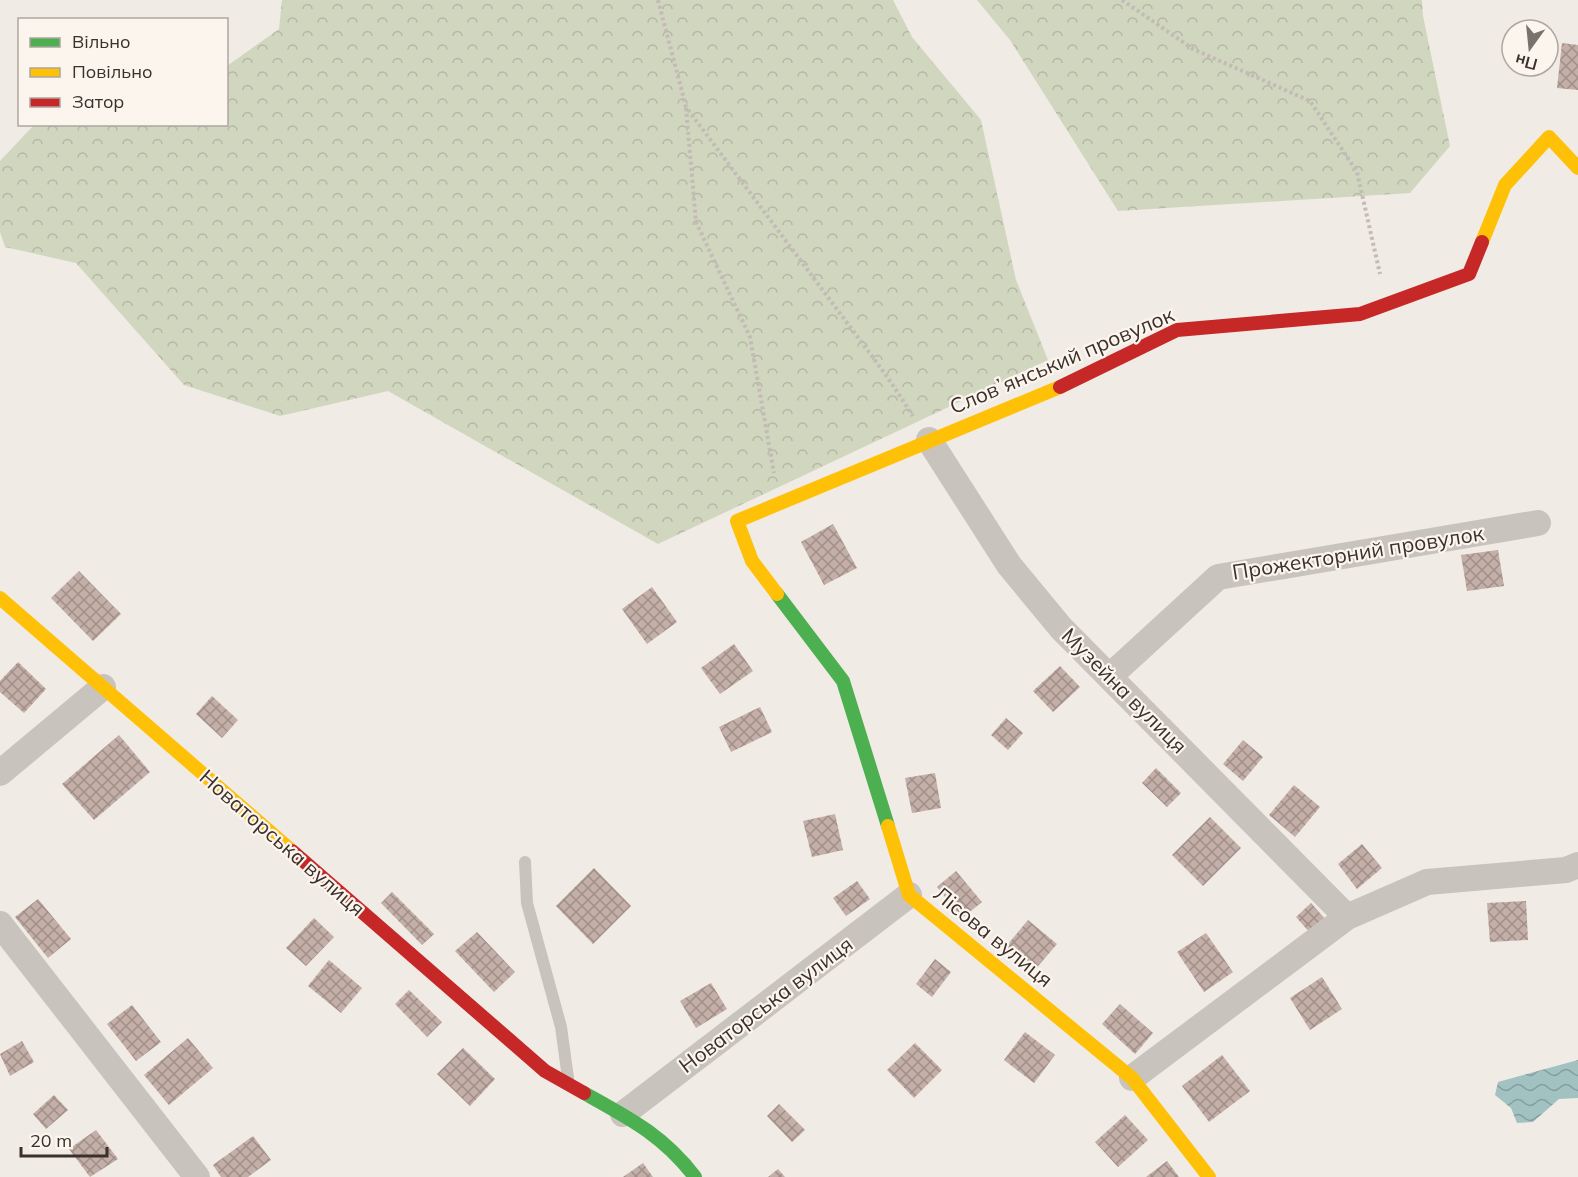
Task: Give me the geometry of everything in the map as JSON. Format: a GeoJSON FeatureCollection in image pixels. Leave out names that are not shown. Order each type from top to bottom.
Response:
{"type":"FeatureCollection","features":[{"type":"Feature","properties":{"kind":"street","name":"Словʼянський провулок"},"geometry":{"type":"LineString","coordinates":[[779,503],[1052,391],[1178,330],[1360,314],[1469,274],[1505,185],[1550,137],[1578,168]]}},
{"type":"Feature","properties":{"kind":"street","name":"Музейна вулиця"},"geometry":{"type":"LineString","coordinates":[[929,440],[1009,565],[1061,628],[1347,917]]}},
{"type":"Feature","properties":{"kind":"street","name":"Лісова вулиця"},"geometry":{"type":"LineString","coordinates":[[779,503],[737,521],[752,561],[843,681],[909,895],[1132,1078],[1209,1177]]}},
{"type":"Feature","properties":{"kind":"street","name":"Прожекторний провулок"},"geometry":{"type":"LineString","coordinates":[[1110,676],[1218,577],[1538,524]]}},
{"type":"Feature","properties":{"kind":"street","name":"Новаторська вулиця"},"geometry":{"type":"LineString","coordinates":[[0,598],[545,1071],[646,1127],[682,1160],[695,1177]]}},
{"type":"Feature","properties":{"kind":"street"},"geometry":{"type":"LineString","coordinates":[[0,773],[103,687]]}},
{"type":"Feature","properties":{"kind":"street"},"geometry":{"type":"LineString","coordinates":[[1132,1078],[1347,917],[1427,882],[1566,870],[1578,866]]}},
{"type":"Feature","properties":{"kind":"street","name":"Новаторська вулиця"},"geometry":{"type":"LineString","coordinates":[[623,1114],[909,895]]}},
{"type":"Feature","properties":{"kind":"street"},"geometry":{"type":"LineString","coordinates":[[0,924],[197,1177]]}},
{"type":"Feature","properties":{"kind":"lane"},"geometry":{"type":"LineString","coordinates":[[525,862],[527,903],[561,1027],[568,1084]]}},
{"type":"Feature","properties":{"kind":"path"},"geometry":{"type":"LineString","coordinates":[[658,0],[686,107],[696,222],[750,337],[779,503]]}},
{"type":"Feature","properties":{"kind":"path"},"geometry":{"type":"LineString","coordinates":[[1122,0],[1193,49],[1310,101],[1358,172],[1386,304]]}},
{"type":"Feature","properties":{"kind":"path"},"geometry":{"type":"LineString","coordinates":[[686,107],[886,375],[929,440]]}},
{"type":"Feature","properties":{"kind":"green space"},"geometry":{"type":"Polygon","coordinates":[[[282,0],[893,0],[912,37],[981,120],[1016,280],[1048,360],[658,544],[388,391],[280,416],[184,385],[76,263],[5,247],[0,232],[0,161],[33,126],[228,126],[228,65],[279,29],[282,0]]]}},
{"type":"Feature","properties":{"kind":"green space"},"geometry":{"type":"Polygon","coordinates":[[[977,0],[1422,0],[1423,16],[1450,146],[1410,193],[1118,211],[1010,40],[977,0]]]}},
{"type":"Feature","properties":{"kind":"water"},"geometry":{"type":"Polygon","coordinates":[[[1578,1060],[1578,1098],[1559,1099],[1533,1122],[1517,1123],[1511,1108],[1495,1095],[1498,1082],[1578,1060]]]}},
{"type":"Feature","properties":{"kind":"building"},"geometry":{"type":"Polygon","coordinates":[[[1562,43],[1578,45],[1578,90],[1557,88],[1558,78],[1560,78],[1562,43]]]}},
{"type":"Feature","properties":{"kind":"building"},"geometry":{"type":"Polygon","coordinates":[[[833,524],[857,568],[824,585],[801,542],[833,524]]]}},
{"type":"Feature","properties":{"kind":"building"},"geometry":{"type":"Polygon","coordinates":[[[1498,550],[1504,586],[1467,591],[1461,555],[1498,550]]]}},
{"type":"Feature","properties":{"kind":"building"},"geometry":{"type":"Polygon","coordinates":[[[79,571],[121,614],[93,641],[51,598],[79,571]]]}},
{"type":"Feature","properties":{"kind":"building"},"geometry":{"type":"Polygon","coordinates":[[[652,587],[677,622],[647,644],[622,609],[652,587]]]}},
{"type":"Feature","properties":{"kind":"building"},"geometry":{"type":"Polygon","coordinates":[[[734,644],[753,671],[720,694],[701,668],[734,644]]]}},
{"type":"Feature","properties":{"kind":"building"},"geometry":{"type":"Polygon","coordinates":[[[18,662],[46,689],[24,713],[0,692],[0,681],[18,662]]]}},
{"type":"Feature","properties":{"kind":"building"},"geometry":{"type":"Polygon","coordinates":[[[1060,666],[1080,687],[1053,712],[1033,691],[1060,666]]]}},
{"type":"Feature","properties":{"kind":"building"},"geometry":{"type":"Polygon","coordinates":[[[212,696],[238,720],[222,738],[196,714],[212,696]]]}},
{"type":"Feature","properties":{"kind":"building"},"geometry":{"type":"Polygon","coordinates":[[[760,707],[772,732],[731,752],[719,727],[760,707]]]}},
{"type":"Feature","properties":{"kind":"building"},"geometry":{"type":"Polygon","coordinates":[[[1006,718],[1023,733],[1008,750],[991,735],[1006,718]]]}},
{"type":"Feature","properties":{"kind":"building"},"geometry":{"type":"Polygon","coordinates":[[[119,735],[150,772],[94,820],[62,784],[119,735]]]}},
{"type":"Feature","properties":{"kind":"building"},"geometry":{"type":"Polygon","coordinates":[[[1243,740],[1263,757],[1243,781],[1223,764],[1243,740]]]}},
{"type":"Feature","properties":{"kind":"building"},"geometry":{"type":"Polygon","coordinates":[[[1156,768],[1181,793],[1167,807],[1142,783],[1156,768]]]}},
{"type":"Feature","properties":{"kind":"building"},"geometry":{"type":"Polygon","coordinates":[[[935,773],[941,808],[912,813],[905,778],[935,773]]]}},
{"type":"Feature","properties":{"kind":"building"},"geometry":{"type":"Polygon","coordinates":[[[1294,785],[1320,807],[1295,837],[1269,815],[1294,785]]]}},
{"type":"Feature","properties":{"kind":"building"},"geometry":{"type":"Polygon","coordinates":[[[835,814],[843,850],[812,857],[803,821],[835,814]]]}},
{"type":"Feature","properties":{"kind":"building"},"geometry":{"type":"Polygon","coordinates":[[[1210,817],[1241,848],[1203,886],[1172,855],[1210,817]]]}},
{"type":"Feature","properties":{"kind":"building"},"geometry":{"type":"Polygon","coordinates":[[[1362,844],[1382,868],[1357,889],[1338,864],[1362,844]]]}},
{"type":"Feature","properties":{"kind":"building"},"geometry":{"type":"Polygon","coordinates":[[[594,868],[631,906],[593,944],[556,906],[594,868]]]}},
{"type":"Feature","properties":{"kind":"building"},"geometry":{"type":"Polygon","coordinates":[[[956,871],[982,902],[962,918],[937,887],[956,871]]]}},
{"type":"Feature","properties":{"kind":"building"},"geometry":{"type":"Polygon","coordinates":[[[857,881],[870,899],[846,916],[833,898],[857,881]]]}},
{"type":"Feature","properties":{"kind":"building"},"geometry":{"type":"Polygon","coordinates":[[[392,892],[434,934],[422,945],[381,903],[392,892]]]}},
{"type":"Feature","properties":{"kind":"building"},"geometry":{"type":"Polygon","coordinates":[[[38,899],[71,939],[48,958],[15,917],[38,899]]]}},
{"type":"Feature","properties":{"kind":"building"},"geometry":{"type":"Polygon","coordinates":[[[1526,901],[1528,940],[1490,942],[1487,903],[1526,901]]]}},
{"type":"Feature","properties":{"kind":"building"},"geometry":{"type":"Polygon","coordinates":[[[1311,903],[1326,920],[1311,934],[1296,917],[1311,903]]]}},
{"type":"Feature","properties":{"kind":"building"},"geometry":{"type":"Polygon","coordinates":[[[314,918],[334,937],[306,966],[286,948],[314,918]]]}},
{"type":"Feature","properties":{"kind":"building"},"geometry":{"type":"Polygon","coordinates":[[[1028,920],[1057,944],[1033,972],[1004,949],[1028,920]]]}},
{"type":"Feature","properties":{"kind":"building"},"geometry":{"type":"Polygon","coordinates":[[[477,932],[515,972],[494,992],[455,951],[477,932]]]}},
{"type":"Feature","properties":{"kind":"building"},"geometry":{"type":"Polygon","coordinates":[[[1206,933],[1233,972],[1204,992],[1177,952],[1206,933]]]}},
{"type":"Feature","properties":{"kind":"building"},"geometry":{"type":"Polygon","coordinates":[[[935,959],[951,972],[932,997],[916,984],[935,959]]]}},
{"type":"Feature","properties":{"kind":"building"},"geometry":{"type":"Polygon","coordinates":[[[329,960],[362,988],[341,1013],[308,986],[329,960]]]}},
{"type":"Feature","properties":{"kind":"building"},"geometry":{"type":"Polygon","coordinates":[[[1322,977],[1342,1009],[1310,1030],[1290,998],[1322,977]]]}},
{"type":"Feature","properties":{"kind":"building"},"geometry":{"type":"Polygon","coordinates":[[[711,983],[727,1009],[696,1028],[680,1001],[711,983]]]}},
{"type":"Feature","properties":{"kind":"building"},"geometry":{"type":"Polygon","coordinates":[[[409,990],[442,1022],[427,1037],[395,1004],[409,990]]]}},
{"type":"Feature","properties":{"kind":"building"},"geometry":{"type":"Polygon","coordinates":[[[1120,1004],[1153,1033],[1135,1054],[1102,1024],[1120,1004]]]}},
{"type":"Feature","properties":{"kind":"building"},"geometry":{"type":"Polygon","coordinates":[[[132,1005],[161,1042],[136,1061],[107,1024],[132,1005]]]}},
{"type":"Feature","properties":{"kind":"building"},"geometry":{"type":"Polygon","coordinates":[[[1025,1032],[1055,1055],[1034,1083],[1004,1060],[1025,1032]]]}},
{"type":"Feature","properties":{"kind":"building"},"geometry":{"type":"Polygon","coordinates":[[[188,1038],[213,1068],[169,1105],[144,1075],[188,1038]]]}},
{"type":"Feature","properties":{"kind":"building"},"geometry":{"type":"Polygon","coordinates":[[[22,1041],[34,1062],[10,1076],[0,1054],[22,1041]]]}},
{"type":"Feature","properties":{"kind":"building"},"geometry":{"type":"Polygon","coordinates":[[[915,1043],[942,1070],[914,1098],[887,1070],[915,1043]]]}},
{"type":"Feature","properties":{"kind":"building"},"geometry":{"type":"Polygon","coordinates":[[[463,1048],[495,1079],[470,1106],[437,1074],[463,1048]]]}},
{"type":"Feature","properties":{"kind":"building"},"geometry":{"type":"Polygon","coordinates":[[[1222,1055],[1250,1091],[1209,1122],[1182,1086],[1222,1055]]]}},
{"type":"Feature","properties":{"kind":"building"},"geometry":{"type":"Polygon","coordinates":[[[54,1095],[68,1110],[46,1129],[33,1114],[54,1095]]]}},
{"type":"Feature","properties":{"kind":"building"},"geometry":{"type":"Polygon","coordinates":[[[779,1104],[805,1130],[792,1142],[767,1116],[779,1104]]]}},
{"type":"Feature","properties":{"kind":"building"},"geometry":{"type":"Polygon","coordinates":[[[1125,1115],[1148,1140],[1118,1167],[1095,1142],[1125,1115]]]}},
{"type":"Feature","properties":{"kind":"building"},"geometry":{"type":"Polygon","coordinates":[[[96,1130],[118,1159],[90,1177],[69,1149],[96,1130]]]}},
{"type":"Feature","properties":{"kind":"building"},"geometry":{"type":"Polygon","coordinates":[[[253,1136],[271,1160],[248,1177],[221,1177],[213,1165],[253,1136]]]}},
{"type":"Feature","properties":{"kind":"building"},"geometry":{"type":"Polygon","coordinates":[[[1167,1161],[1179,1177],[1146,1177],[1167,1161]]]}},
{"type":"Feature","properties":{"kind":"building"},"geometry":{"type":"Polygon","coordinates":[[[643,1163],[653,1177],[623,1177],[643,1163]]]}},
{"type":"Feature","properties":{"kind":"building"},"geometry":{"type":"Polygon","coordinates":[[[778,1169],[785,1177],[768,1177],[778,1169]]]}},
{"type":"Feature","properties":{"kind":"traffic: fast"},"geometry":{"type":"LineString","coordinates":[[777,594],[843,681],[888,826]]}},
{"type":"Feature","properties":{"kind":"traffic: fast"},"geometry":{"type":"LineString","coordinates":[[584,1093],[630,1119],[658,1139],[683,1162],[695,1177]]}},
{"type":"Feature","properties":{"kind":"traffic: slow"},"geometry":{"type":"LineString","coordinates":[[1482,242],[1505,185],[1549,137],[1578,168]]}},
{"type":"Feature","properties":{"kind":"traffic: slow"},"geometry":{"type":"LineString","coordinates":[[777,594],[752,561],[737,521],[1060,387]]}},
{"type":"Feature","properties":{"kind":"traffic: slow"},"geometry":{"type":"LineString","coordinates":[[0,598],[292,851]]}},
{"type":"Feature","properties":{"kind":"traffic: slow"},"geometry":{"type":"LineString","coordinates":[[888,826],[909,895],[1132,1078],[1209,1177]]}},
{"type":"Feature","properties":{"kind":"traffic: jam"},"geometry":{"type":"LineString","coordinates":[[1060,387],[1177,330],[1360,314],[1469,274],[1482,242]]}},
{"type":"Feature","properties":{"kind":"traffic: jam"},"geometry":{"type":"LineString","coordinates":[[292,851],[545,1071],[584,1093]]}}]}
